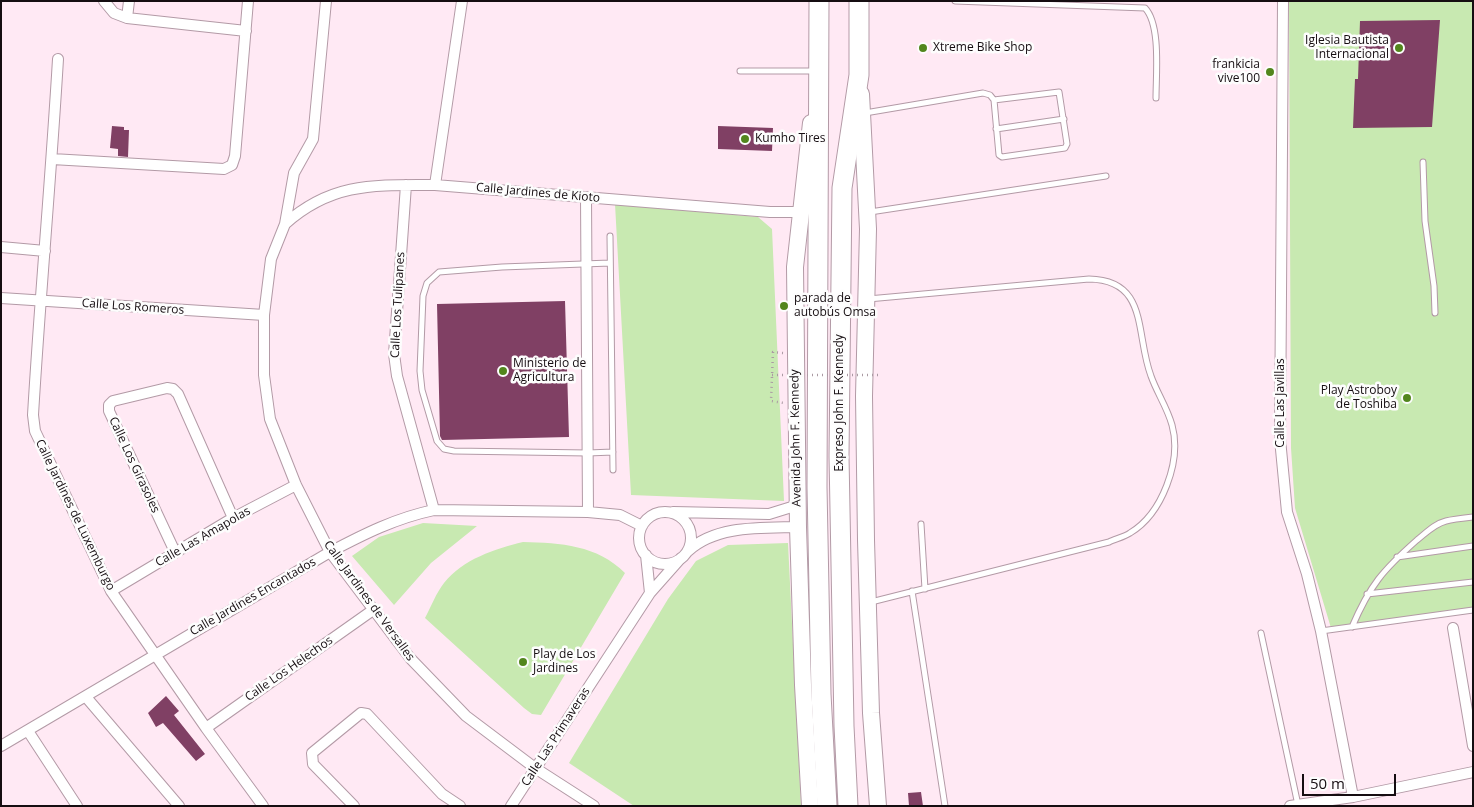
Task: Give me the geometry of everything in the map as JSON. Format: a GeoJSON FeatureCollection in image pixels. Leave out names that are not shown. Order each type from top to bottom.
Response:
{"type":"FeatureCollection","features":[{"type":"Feature","properties":{"kind":"highway","name":"Expreso John F. Kennedy"},"geometry":{"type":"LineString","coordinates":[[820,1],[818,71],[819,590],[827,806]]}},
{"type":"Feature","properties":{"kind":"highway","name":"Expreso John F. Kennedy"},"geometry":{"type":"LineString","coordinates":[[848,806],[844,726],[840,383],[842,188],[859,75],[859,1]]}},
{"type":"Feature","properties":{"kind":"main road","name":"Avenida John F. Kennedy"},"geometry":{"type":"LineString","coordinates":[[810,806],[803,685],[798,527],[794,267],[818,71]]}},
{"type":"Feature","properties":{"kind":"main road"},"geometry":{"type":"LineString","coordinates":[[859,75],[867,213],[864,451],[872,713],[878,806]]}},
{"type":"Feature","properties":{"kind":"street"},"geometry":{"type":"LineString","coordinates":[[104,1],[114,13],[127,18],[246,31]]}},
{"type":"Feature","properties":{"kind":"street"},"geometry":{"type":"LineString","coordinates":[[127,18],[129,1]]}},
{"type":"Feature","properties":{"kind":"street"},"geometry":{"type":"LineString","coordinates":[[52,159],[224,168],[232,165],[235,156],[248,1]]}},
{"type":"Feature","properties":{"kind":"street","name":"Calle Jardines de Versalles"},"geometry":{"type":"LineString","coordinates":[[326,1],[313,139],[294,173],[285,224],[271,259],[264,315],[264,375],[270,419],[296,485],[330,552],[410,658],[466,716],[535,768],[594,806]]}},
{"type":"Feature","properties":{"kind":"street"},"geometry":{"type":"LineString","coordinates":[[435,185],[462,1]]}},
{"type":"Feature","properties":{"kind":"street","name":"Calle Las Javillas"},"geometry":{"type":"LineString","coordinates":[[1283,1],[1280,439],[1287,512],[1307,574],[1321,631],[1353,796]]}},
{"type":"Feature","properties":{"kind":"street","name":"Calle Jardines de Luxemburgo"},"geometry":{"type":"LineString","coordinates":[[58,59],[40,300],[33,414],[35,431],[111,591],[206,728],[263,806]]}},
{"type":"Feature","properties":{"kind":"street","name":"Calle Los Tulipanes"},"geometry":{"type":"LineString","coordinates":[[406,185],[394,354],[397,376],[434,510]]}},
{"type":"Feature","properties":{"kind":"street","name":"Calle Jardines de Kioto"},"geometry":{"type":"LineString","coordinates":[[285,224],[302,208],[318,198],[363,186],[435,185],[770,212],[801,212]]}},
{"type":"Feature","properties":{"kind":"street"},"geometry":{"type":"LineString","coordinates":[[586,197],[588,512]]}},
{"type":"Feature","properties":{"kind":"street"},"geometry":{"type":"LineString","coordinates":[[1,247],[44,251]]}},
{"type":"Feature","properties":{"kind":"street","name":"Calle Los Romeros"},"geometry":{"type":"LineString","coordinates":[[1,298],[264,315]]}},
{"type":"Feature","properties":{"kind":"street","name":"Calle Los Girasoles"},"geometry":{"type":"LineString","coordinates":[[175,552],[109,411],[109,405],[113,401],[167,388],[173,389],[178,394],[233,518]]}},
{"type":"Feature","properties":{"kind":"street","name":"Calle Las Amapolas"},"geometry":{"type":"LineString","coordinates":[[111,591],[233,518],[296,485]]}},
{"type":"Feature","properties":{"kind":"street"},"geometry":{"type":"LineString","coordinates":[[650,593],[646,555],[640,541],[642,526],[653,515],[667,512],[769,514],[798,504]]}},
{"type":"Feature","properties":{"kind":"street","name":"Calle Jardines Encantados"},"geometry":{"type":"LineString","coordinates":[[1,746],[330,552],[372,530],[409,516],[434,510],[588,512],[620,515],[642,526]]}},
{"type":"Feature","properties":{"kind":"street"},"geometry":{"type":"LineString","coordinates":[[646,555],[659,563],[674,562],[684,555],[690,544],[688,526],[683,519],[667,512]]}},
{"type":"Feature","properties":{"kind":"street","name":"Calle Las Primaveras"},"geometry":{"type":"LineString","coordinates":[[511,806],[650,593],[684,555],[698,542],[731,531],[798,527]]}},
{"type":"Feature","properties":{"kind":"street","name":"Calle Los Helechos"},"geometry":{"type":"LineString","coordinates":[[206,728],[373,610]]}},
{"type":"Feature","properties":{"kind":"street"},"geometry":{"type":"LineString","coordinates":[[1454,628],[1473,746]]}},
{"type":"Feature","properties":{"kind":"street"},"geometry":{"type":"LineString","coordinates":[[86,697],[179,806]]}},
{"type":"Feature","properties":{"kind":"street"},"geometry":{"type":"LineString","coordinates":[[354,806],[312,764],[311,756],[312,753],[355,717],[362,714],[367,714],[442,794],[460,806]]}},
{"type":"Feature","properties":{"kind":"street"},"geometry":{"type":"LineString","coordinates":[[28,730],[77,806]]}},
{"type":"Feature","properties":{"kind":"street"},"geometry":{"type":"LineString","coordinates":[[1294,805],[1353,796],[1473,772]]}},
{"type":"Feature","properties":{"kind":"lane"},"geometry":{"type":"LineString","coordinates":[[955,1],[1123,4],[1146,8],[1152,15],[1155,28],[1156,98]]}},
{"type":"Feature","properties":{"kind":"lane"},"geometry":{"type":"LineString","coordinates":[[740,71],[818,71]]}},
{"type":"Feature","properties":{"kind":"lane"},"geometry":{"type":"LineString","coordinates":[[862,114],[983,93],[990,95],[994,100],[999,155],[1002,158],[1062,150],[1067,144],[1059,92],[994,100]]}},
{"type":"Feature","properties":{"kind":"lane"},"geometry":{"type":"LineString","coordinates":[[996,129],[1064,119]]}},
{"type":"Feature","properties":{"kind":"lane"},"geometry":{"type":"LineString","coordinates":[[1423,162],[1425,220],[1434,286],[1435,313]]}},
{"type":"Feature","properties":{"kind":"lane"},"geometry":{"type":"LineString","coordinates":[[867,213],[1106,176]]}},
{"type":"Feature","properties":{"kind":"lane"},"geometry":{"type":"LineString","coordinates":[[610,236],[613,470]]}},
{"type":"Feature","properties":{"kind":"lane"},"geometry":{"type":"LineString","coordinates":[[610,263],[439,272],[428,283],[423,296],[419,350],[422,390],[437,440],[444,449],[454,451],[588,454],[613,452]]}},
{"type":"Feature","properties":{"kind":"lane"},"geometry":{"type":"LineString","coordinates":[[865,299],[1080,280],[1106,279],[1118,284],[1134,302],[1151,377],[1163,398],[1173,427],[1174,451],[1168,480],[1153,512],[1130,533],[1108,542],[870,602]]}},
{"type":"Feature","properties":{"kind":"lane"},"geometry":{"type":"LineString","coordinates":[[1352,627],[1367,594],[1377,578],[1397,558],[1434,525],[1445,521],[1473,517]]}},
{"type":"Feature","properties":{"kind":"lane"},"geometry":{"type":"LineString","coordinates":[[921,524],[925,589]]}},
{"type":"Feature","properties":{"kind":"lane"},"geometry":{"type":"LineString","coordinates":[[1397,558],[1473,546]]}},
{"type":"Feature","properties":{"kind":"lane"},"geometry":{"type":"LineString","coordinates":[[1367,594],[1473,582]]}},
{"type":"Feature","properties":{"kind":"lane"},"geometry":{"type":"LineString","coordinates":[[912,591],[945,806]]}},
{"type":"Feature","properties":{"kind":"lane"},"geometry":{"type":"LineString","coordinates":[[1321,631],[1473,610]]}},
{"type":"Feature","properties":{"kind":"lane"},"geometry":{"type":"LineString","coordinates":[[1261,633],[1294,805]]}},
{"type":"Feature","properties":{"kind":"path"},"geometry":{"type":"LineString","coordinates":[[771,402],[773,352]]}},
{"type":"Feature","properties":{"kind":"path"},"geometry":{"type":"LineString","coordinates":[[772,375],[878,375]]}},
{"type":"Feature","properties":{"kind":"green space"},"geometry":{"type":"Polygon","coordinates":[[[1289,1],[1473,1],[1473,613],[1331,628],[1295,508],[1291,448],[1289,1]]]}},
{"type":"Feature","properties":{"kind":"green space"},"geometry":{"type":"Polygon","coordinates":[[[615,204],[758,217],[772,229],[784,501],[631,495],[615,204]]]}},
{"type":"Feature","properties":{"kind":"green space"},"geometry":{"type":"Polygon","coordinates":[[[423,523],[477,526],[431,563],[394,605],[352,556],[379,537],[423,523]]]}},
{"type":"Feature","properties":{"kind":"green space","name":"Play de Los Jardines"},"geometry":{"type":"Polygon","coordinates":[[[523,542],[551,543],[578,547],[603,556],[625,573],[541,715],[532,714],[524,708],[425,618],[441,587],[460,567],[480,556],[523,542]]]}},
{"type":"Feature","properties":{"kind":"green space"},"geometry":{"type":"Polygon","coordinates":[[[788,543],[801,806],[634,806],[569,763],[668,599],[696,561],[728,545],[788,543]]]}},
{"type":"Feature","properties":{"kind":"building"},"geometry":{"type":"Polygon","coordinates":[[[1440,20],[1432,127],[1353,128],[1355,79],[1358,79],[1360,21],[1440,20]]]}},
{"type":"Feature","properties":{"kind":"building"},"geometry":{"type":"Polygon","coordinates":[[[112,126],[124,127],[124,130],[129,130],[128,157],[118,156],[118,149],[110,148],[112,126]]]}},
{"type":"Feature","properties":{"kind":"building","name":"Kumho Tires"},"geometry":{"type":"Polygon","coordinates":[[[718,126],[773,128],[772,151],[718,149],[718,126]]]}},
{"type":"Feature","properties":{"kind":"building","name":"Ministerio de Agricultura"},"geometry":{"type":"Polygon","coordinates":[[[565,301],[569,437],[442,440],[440,436],[437,304],[565,301]]]}},
{"type":"Feature","properties":{"kind":"building"},"geometry":{"type":"Polygon","coordinates":[[[166,696],[179,711],[174,715],[205,754],[196,761],[163,723],[156,727],[148,713],[166,696]]]}},
{"type":"Feature","properties":{"kind":"building"},"geometry":{"type":"Polygon","coordinates":[[[921,792],[923,806],[909,806],[908,793],[921,792]]]}},
{"type":"Feature","properties":{"kind":"place","name":"Xtreme Bike Shop"},"geometry":{"type":"Point","coordinates":[923,48]}},
{"type":"Feature","properties":{"kind":"place","name":"Iglesia Bautista Internacional"},"geometry":{"type":"Point","coordinates":[1399,48]}},
{"type":"Feature","properties":{"kind":"place","name":"frankicia vive100"},"geometry":{"type":"Point","coordinates":[1270,72]}},
{"type":"Feature","properties":{"kind":"place","name":"Kumho Tires"},"geometry":{"type":"Point","coordinates":[745,139]}},
{"type":"Feature","properties":{"kind":"place","name":"parada de autobús Omsa"},"geometry":{"type":"Point","coordinates":[784,306]}},
{"type":"Feature","properties":{"kind":"place","name":"Ministerio de Agricultura"},"geometry":{"type":"Point","coordinates":[503,371]}},
{"type":"Feature","properties":{"kind":"place","name":"Play Astroboy de Toshiba"},"geometry":{"type":"Point","coordinates":[1407,398]}},
{"type":"Feature","properties":{"kind":"place","name":"Play de Los Jardines"},"geometry":{"type":"Point","coordinates":[523,662]}}]}
